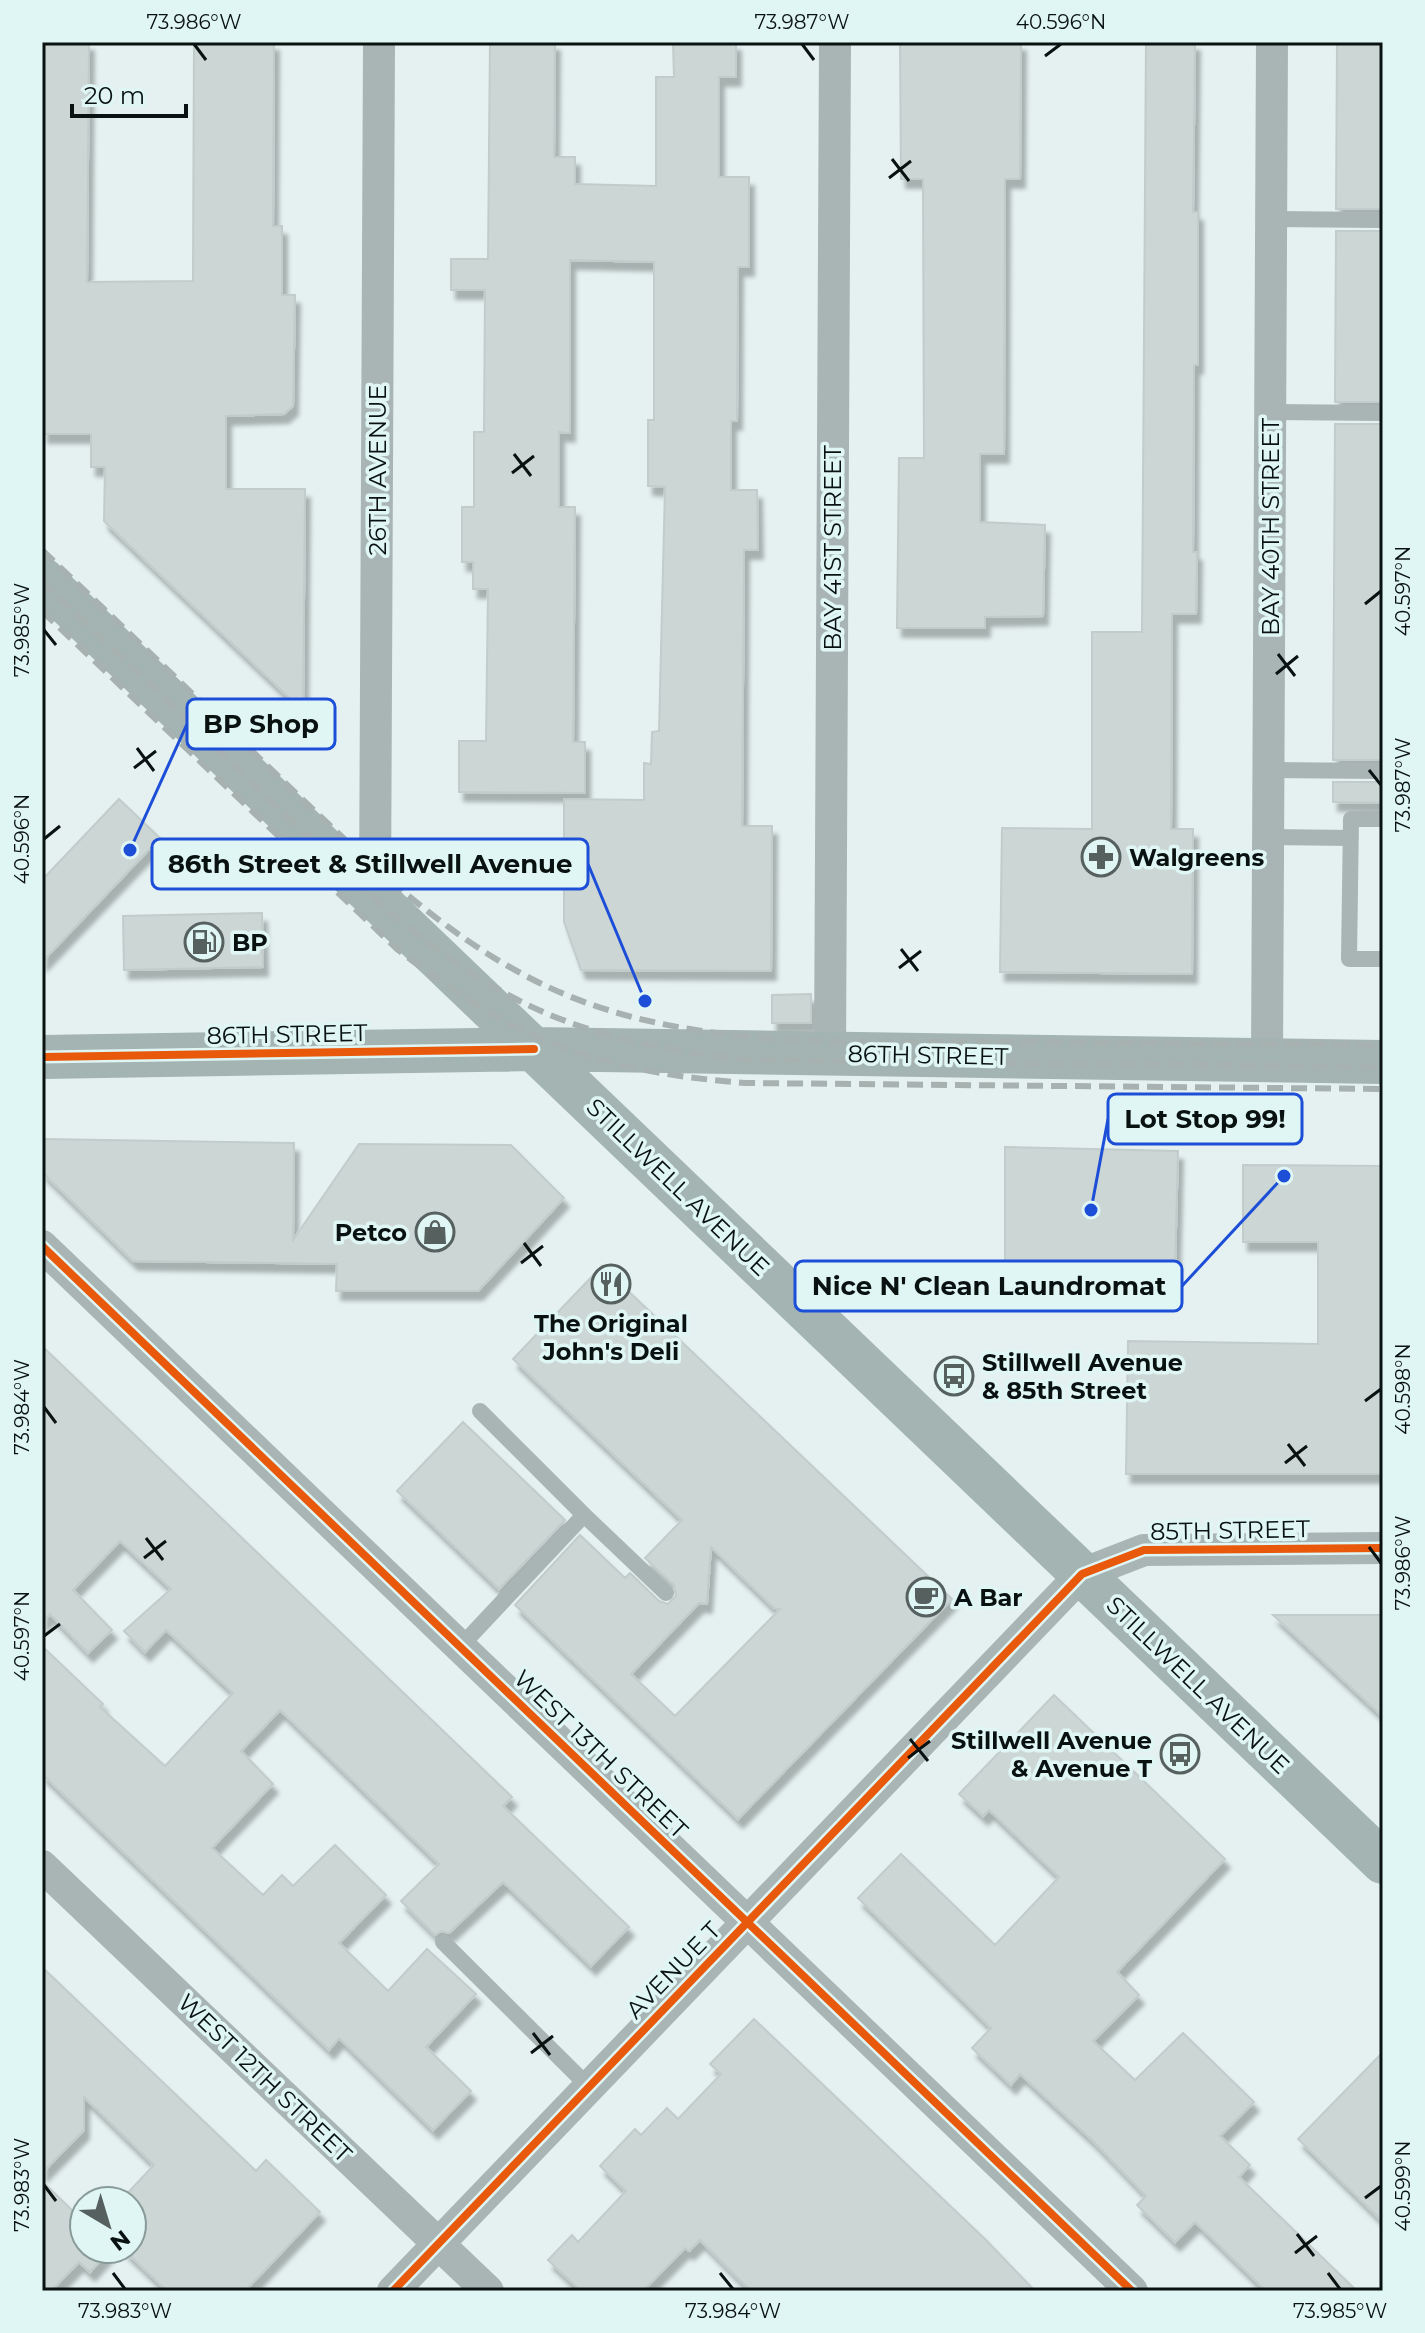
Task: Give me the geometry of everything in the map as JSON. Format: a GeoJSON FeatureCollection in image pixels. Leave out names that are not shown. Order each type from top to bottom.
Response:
{"type":"FeatureCollection","features":[{"type":"Feature","properties":{"kind":"main road","name":"STILLWELL AVENUE"},"geometry":{"type":"LineString","coordinates":[[43,581],[1383,1862]]}},
{"type":"Feature","properties":{"kind":"main road","name":"86TH STREET"},"geometry":{"type":"LineString","coordinates":[[42,1057],[534,1049],[1383,1062]]}},
{"type":"Feature","properties":{"kind":"street","name":"26TH AVENUE"},"geometry":{"type":"LineString","coordinates":[[375,897],[379,42]]}},
{"type":"Feature","properties":{"kind":"street","name":"BAY 41ST STREET"},"geometry":{"type":"LineString","coordinates":[[830,1054],[835,42]]}},
{"type":"Feature","properties":{"kind":"street","name":"BAY 40TH STREET"},"geometry":{"type":"LineString","coordinates":[[1267,1060],[1272,42]]}},
{"type":"Feature","properties":{"kind":"street","name":"WEST 13TH STREET"},"geometry":{"type":"LineString","coordinates":[[42,1246],[1132,2291]]}},
{"type":"Feature","properties":{"kind":"street","name":"85TH STREET"},"geometry":{"type":"LineString","coordinates":[[1082,1574],[1144,1550],[1383,1548]]}},
{"type":"Feature","properties":{"kind":"street","name":"AVENUE T"},"geometry":{"type":"LineString","coordinates":[[393,2291],[1082,1574]]}},
{"type":"Feature","properties":{"kind":"street","name":"WEST 12TH STREET"},"geometry":{"type":"LineString","coordinates":[[42,1866],[488,2291]]}},
{"type":"Feature","properties":{"kind":"lane"},"geometry":{"type":"LineString","coordinates":[[1271,219],[1383,220]]}},
{"type":"Feature","properties":{"kind":"lane"},"geometry":{"type":"LineString","coordinates":[[1271,412],[1383,413]]}},
{"type":"Feature","properties":{"kind":"lane"},"geometry":{"type":"LineString","coordinates":[[1269,770],[1383,771]]}},
{"type":"Feature","properties":{"kind":"lane"},"geometry":{"type":"LineString","coordinates":[[1383,819],[1351,819],[1349,959],[1383,959]]}},
{"type":"Feature","properties":{"kind":"lane"},"geometry":{"type":"LineString","coordinates":[[1269,837],[1351,838]]}},
{"type":"Feature","properties":{"kind":"lane"},"geometry":{"type":"LineString","coordinates":[[480,1411],[666,1593]]}},
{"type":"Feature","properties":{"kind":"lane"},"geometry":{"type":"LineString","coordinates":[[460,1647],[584,1515]]}},
{"type":"Feature","properties":{"kind":"lane"},"geometry":{"type":"LineString","coordinates":[[443,1942],[589,2087]]}},
{"type":"Feature","properties":{"kind":"building"},"geometry":{"type":"Polygon","coordinates":[[[42,42],[89,42],[87,282],[193,281],[194,42],[274,42],[273,226],[282,226],[282,295],[295,295],[293,406],[284,414],[226,416],[226,489],[305,489],[303,711],[104,521],[105,467],[91,467],[91,434],[43,434],[42,42]]]}},
{"type":"Feature","properties":{"kind":"building"},"geometry":{"type":"Polygon","coordinates":[[[490,42],[555,42],[554,157],[575,157],[575,184],[656,186],[656,77],[674,77],[673,42],[736,42],[736,77],[719,77],[719,177],[749,177],[749,267],[738,267],[737,421],[731,421],[731,490],[757,490],[758,550],[744,550],[742,826],[772,826],[771,971],[581,970],[564,922],[564,799],[644,800],[644,763],[651,764],[652,732],[659,731],[665,487],[648,486],[648,420],[654,420],[654,262],[570,260],[570,433],[559,432],[559,507],[575,507],[573,742],[585,742],[585,793],[459,792],[459,741],[486,741],[488,589],[473,589],[473,562],[462,562],[462,507],[474,507],[474,432],[484,432],[485,290],[451,290],[451,259],[488,259],[490,42]]]}},
{"type":"Feature","properties":{"kind":"building"},"geometry":{"type":"Polygon","coordinates":[[[900,42],[1021,42],[1020,179],[1005,179],[1004,454],[980,454],[980,522],[1045,525],[1043,616],[985,617],[985,628],[897,628],[899,458],[924,458],[923,179],[901,179],[900,42]]]}},
{"type":"Feature","properties":{"kind":"building"},"geometry":{"type":"Polygon","coordinates":[[[1146,42],[1195,42],[1193,212],[1198,212],[1198,365],[1194,365],[1193,552],[1197,552],[1196,614],[1172,614],[1171,829],[1193,829],[1192,974],[1000,972],[1002,828],[1092,829],[1092,632],[1142,632],[1146,42]]]}},
{"type":"Feature","properties":{"kind":"building"},"geometry":{"type":"Polygon","coordinates":[[[1337,42],[1383,42],[1383,209],[1336,209],[1337,42]]]}},
{"type":"Feature","properties":{"kind":"building"},"geometry":{"type":"Polygon","coordinates":[[[1336,231],[1383,231],[1383,402],[1335,402],[1336,231]]]}},
{"type":"Feature","properties":{"kind":"building"},"geometry":{"type":"Polygon","coordinates":[[[1335,424],[1383,424],[1383,760],[1333,760],[1335,424]]]}},
{"type":"Feature","properties":{"kind":"building"},"geometry":{"type":"Polygon","coordinates":[[[1333,782],[1383,782],[1383,803],[1333,802],[1333,782]]]}},
{"type":"Feature","properties":{"kind":"building"},"geometry":{"type":"Polygon","coordinates":[[[119,799],[160,838],[42,962],[42,880],[119,799]]]}},
{"type":"Feature","properties":{"kind":"building"},"geometry":{"type":"Polygon","coordinates":[[[262,913],[263,967],[124,970],[123,916],[262,913]]]}},
{"type":"Feature","properties":{"kind":"building"},"geometry":{"type":"Polygon","coordinates":[[[811,994],[811,1023],[772,1023],[772,995],[811,994]]]}},
{"type":"Feature","properties":{"kind":"building"},"geometry":{"type":"Polygon","coordinates":[[[42,1139],[294,1143],[293,1240],[359,1144],[511,1145],[564,1198],[478,1291],[336,1291],[337,1264],[133,1261],[42,1172],[42,1139]]]}},
{"type":"Feature","properties":{"kind":"building"},"geometry":{"type":"Polygon","coordinates":[[[1005,1147],[1178,1151],[1175,1269],[1132,1270],[1131,1294],[1005,1295],[1005,1147]]]}},
{"type":"Feature","properties":{"kind":"building"},"geometry":{"type":"Polygon","coordinates":[[[1243,1165],[1383,1166],[1383,1474],[1126,1474],[1128,1341],[1318,1344],[1318,1242],[1243,1242],[1243,1165]]]}},
{"type":"Feature","properties":{"kind":"building"},"geometry":{"type":"Polygon","coordinates":[[[602,1266],[952,1599],[738,1819],[515,1605],[580,1535],[625,1578],[630,1573],[659,1601],[668,1604],[676,1596],[674,1585],[645,1558],[682,1520],[513,1359],[602,1266]],[[711,1547],[707,1604],[699,1603],[631,1674],[675,1716],[780,1609],[775,1609],[711,1547]]]}},
{"type":"Feature","properties":{"kind":"building"},"geometry":{"type":"Polygon","coordinates":[[[42,1346],[512,1797],[503,1806],[629,1927],[591,1966],[503,1882],[449,1933],[441,1931],[435,1935],[401,1901],[439,1864],[280,1710],[241,1751],[273,1784],[212,1848],[263,1895],[282,1875],[293,1886],[335,1845],[386,1895],[339,1943],[388,1991],[427,1949],[476,1994],[426,2047],[471,2091],[433,2130],[339,2038],[329,2050],[42,1774],[42,1646],[103,1704],[100,1707],[165,1766],[233,1693],[166,1630],[145,1652],[124,1631],[171,1589],[120,1541],[73,1590],[112,1630],[88,1653],[50,1614],[42,1622],[42,1346]]]}},
{"type":"Feature","properties":{"kind":"building"},"geometry":{"type":"Polygon","coordinates":[[[463,1422],[565,1520],[499,1589],[397,1491],[463,1422]]]}},
{"type":"Feature","properties":{"kind":"building"},"geometry":{"type":"Polygon","coordinates":[[[1273,1615],[1383,1615],[1383,1717],[1273,1615]]]}},
{"type":"Feature","properties":{"kind":"building"},"geometry":{"type":"Polygon","coordinates":[[[1054,1695],[1225,1859],[1117,1972],[1139,1995],[1093,2041],[1135,2080],[1183,2033],[1254,2102],[1220,2136],[1250,2165],[1239,2177],[1357,2291],[1266,2291],[1195,2222],[1175,2242],[1137,2205],[1146,2196],[1093,2141],[1020,2074],[1011,2085],[972,2048],[991,2028],[858,1898],[901,1854],[995,1945],[1059,1877],[989,1810],[983,1816],[959,1794],[1054,1695]]]}},
{"type":"Feature","properties":{"kind":"building"},"geometry":{"type":"Polygon","coordinates":[[[42,1967],[256,2171],[266,2160],[320,2212],[245,2291],[167,2291],[140,2265],[148,2265],[148,2185],[135,2185],[154,2165],[84,2097],[84,2130],[42,2173],[42,1967]]]}},
{"type":"Feature","properties":{"kind":"building"},"geometry":{"type":"Polygon","coordinates":[[[754,2019],[986,2240],[1035,2291],[751,2291],[700,2240],[689,2251],[685,2248],[643,2291],[581,2291],[548,2260],[572,2235],[578,2242],[626,2191],[600,2166],[635,2129],[641,2135],[667,2108],[678,2119],[721,2074],[710,2064],[754,2019]]]}},
{"type":"Feature","properties":{"kind":"building"},"geometry":{"type":"Polygon","coordinates":[[[1383,2052],[1383,2222],[1298,2139],[1383,2052]]]}},
{"type":"Feature","properties":{"kind":"building"},"geometry":{"type":"Polygon","coordinates":[[[42,2181],[68,2206],[68,2265],[76,2265],[51,2291],[42,2291],[42,2181]]]}},
{"type":"Feature","properties":{"kind":"building"},"geometry":{"type":"Polygon","coordinates":[[[82,2265],[96,2265],[90,2272],[82,2265]]]}},
{"type":"Feature","properties":{"kind":"railway"},"geometry":{"type":"LineString","coordinates":[[42,550],[395,885],[491,956],[581,1001],[639,1019],[759,1038],[882,1042],[1383,1045]]}},
{"type":"Feature","properties":{"kind":"railway"},"geometry":{"type":"LineString","coordinates":[[42,581],[385,908],[447,957],[480,978],[514,998],[569,1022],[627,1040],[747,1060],[1383,1067]]}},
{"type":"Feature","properties":{"kind":"railway"},"geometry":{"type":"LineString","coordinates":[[42,611],[397,949],[480,1007],[559,1046],[644,1070],[745,1083],[1383,1089]]}},
{"type":"Feature","properties":{"kind":"cycle path"},"geometry":{"type":"LineString","coordinates":[[42,1057],[534,1049]]}},
{"type":"Feature","properties":{"kind":"cycle path"},"geometry":{"type":"LineString","coordinates":[[42,1246],[1132,2291]]}},
{"type":"Feature","properties":{"kind":"cycle path"},"geometry":{"type":"LineString","coordinates":[[393,2291],[1082,1574],[1144,1550],[1383,1548]]}},
{"type":"Feature","properties":{"kind":"place","name":"BP Shop"},"geometry":{"type":"Point","coordinates":[130,850]}},
{"type":"Feature","properties":{"kind":"place","name":"Walgreens"},"geometry":{"type":"Point","coordinates":[1101,857]}},
{"type":"Feature","properties":{"kind":"place","name":"BP"},"geometry":{"type":"Point","coordinates":[204,942]}},
{"type":"Feature","properties":{"kind":"place","name":"86th Street & Stillwell Avenue"},"geometry":{"type":"Point","coordinates":[645,1001]}},
{"type":"Feature","properties":{"kind":"place","name":"Nice N' Clean Laundromat"},"geometry":{"type":"Point","coordinates":[1284,1176]}},
{"type":"Feature","properties":{"kind":"place","name":"Lot Stop 99!"},"geometry":{"type":"Point","coordinates":[1091,1210]}},
{"type":"Feature","properties":{"kind":"place","name":"Petco"},"geometry":{"type":"Point","coordinates":[435,1232]}},
{"type":"Feature","properties":{"kind":"place","name":"The Original John's Deli"},"geometry":{"type":"Point","coordinates":[611,1284]}},
{"type":"Feature","properties":{"kind":"place","name":"Stillwell Avenue & 85th Street"},"geometry":{"type":"Point","coordinates":[954,1376]}},
{"type":"Feature","properties":{"kind":"place","name":"A Bar"},"geometry":{"type":"Point","coordinates":[926,1597]}},
{"type":"Feature","properties":{"kind":"place","name":"Stillwell Avenue & Avenue T"},"geometry":{"type":"Point","coordinates":[1180,1754]}}]}
